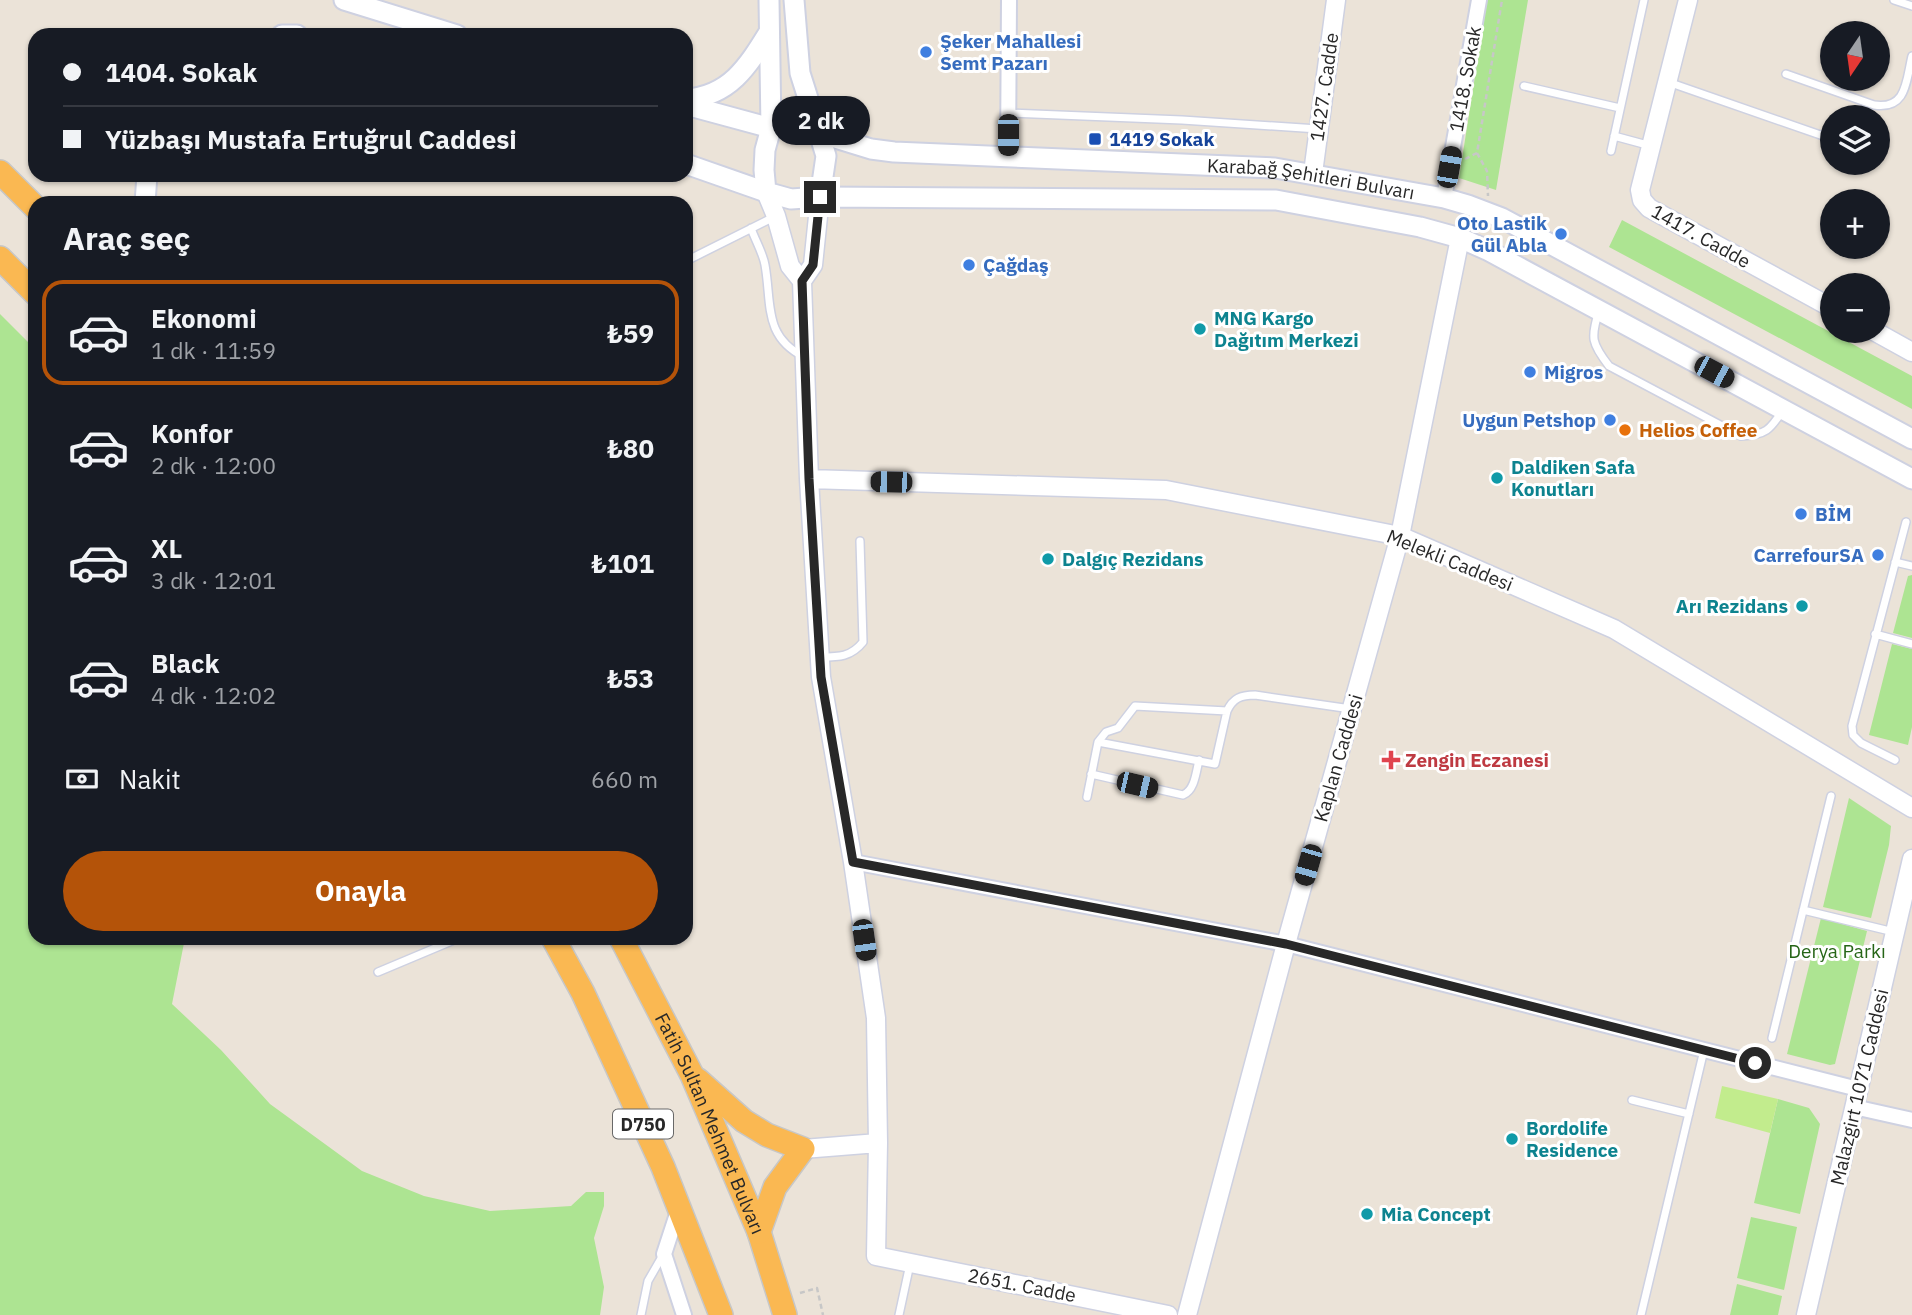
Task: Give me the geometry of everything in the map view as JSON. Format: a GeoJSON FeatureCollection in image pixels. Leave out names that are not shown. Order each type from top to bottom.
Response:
{"type":"FeatureCollection","features":[{"type":"Feature","properties":{"kind":"highway"},"geometry":{"type":"LineString","coordinates":[[0,172],[28,200]]}},
{"type":"Feature","properties":{"kind":"highway"},"geometry":{"type":"LineString","coordinates":[[0,258],[28,286]]}},
{"type":"Feature","properties":{"kind":"highway","name":"D750"},"geometry":{"type":"LineString","coordinates":[[557,945],[583,993],[663,1167],[721,1315]]}},
{"type":"Feature","properties":{"kind":"highway","name":"Fatih Sultan Mehmet Bulvarı"},"geometry":{"type":"LineString","coordinates":[[625,945],[692,1075],[760,1232],[785,1315]]}},
{"type":"Feature","properties":{"kind":"highway"},"geometry":{"type":"LineString","coordinates":[[692,1075],[744,1121],[767,1135],[803,1149],[775,1187],[760,1232]]}},
{"type":"Feature","properties":{"kind":"main road"},"geometry":{"type":"LineString","coordinates":[[344,0],[434,28]]}},
{"type":"Feature","properties":{"kind":"main road"},"geometry":{"type":"LineString","coordinates":[[766,192],[765,150],[771,128],[769,0]]}},
{"type":"Feature","properties":{"kind":"main road"},"geometry":{"type":"LineString","coordinates":[[794,0],[800,73],[826,156],[820,197]]}},
{"type":"Feature","properties":{"kind":"main road"},"geometry":{"type":"LineString","coordinates":[[693,98],[710,95],[726,88],[740,76],[770,32]]}},
{"type":"Feature","properties":{"kind":"main road","name":"Karabağ Şehitleri Bulvarı"},"geometry":{"type":"LineString","coordinates":[[693,107],[771,128],[793,126],[871,149],[894,152],[1275,168],[1444,198],[1484,210],[1912,439]]}},
{"type":"Feature","properties":{"kind":"main road","name":"Karabağ Şehitleri Bulvarı"},"geometry":{"type":"LineString","coordinates":[[693,166],[791,199],[1276,200],[1420,227],[1460,238],[1912,479]]}},
{"type":"Feature","properties":{"kind":"street"},"geometry":{"type":"LineString","coordinates":[[1008,157],[1009,0]]}},
{"type":"Feature","properties":{"kind":"street","name":"1427. Cadde"},"geometry":{"type":"LineString","coordinates":[[1313,173],[1336,0]]}},
{"type":"Feature","properties":{"kind":"street","name":"1418. Sokak"},"geometry":{"type":"LineString","coordinates":[[1444,198],[1479,0]]}},
{"type":"Feature","properties":{"kind":"street","name":"1417. Cadde"},"geometry":{"type":"LineString","coordinates":[[1688,0],[1640,190],[1642,200],[1649,208],[1820,301]]}},
{"type":"Feature","properties":{"kind":"street"},"geometry":{"type":"LineString","coordinates":[[766,192],[776,216],[790,266],[802,281]]}},
{"type":"Feature","properties":{"kind":"street"},"geometry":{"type":"LineString","coordinates":[[803,1149],[878,1143],[876,1018],[853,862],[821,677],[809,479],[802,281],[813,265],[820,197]]}},
{"type":"Feature","properties":{"kind":"street","name":"Kaplan Caddesi"},"geometry":{"type":"LineString","coordinates":[[1187,1315],[1286,944],[1400,536],[1460,238]]}},
{"type":"Feature","properties":{"kind":"street"},"geometry":{"type":"LineString","coordinates":[[1890,340],[1912,352]]}},
{"type":"Feature","properties":{"kind":"street","name":"Melekli Caddesi"},"geometry":{"type":"LineString","coordinates":[[809,479],[1166,490],[1400,536],[1614,629],[1912,808]]}},
{"type":"Feature","properties":{"kind":"street","name":"Malazgirt 1071 Caddesi"},"geometry":{"type":"LineString","coordinates":[[1806,1315],[1912,859]]}},
{"type":"Feature","properties":{"kind":"street"},"geometry":{"type":"LineString","coordinates":[[853,862],[1286,944],[1704,1050],[1856,1098],[1912,1120]]}},
{"type":"Feature","properties":{"kind":"street","name":"2651. Cadde"},"geometry":{"type":"LineString","coordinates":[[878,1143],[876,1256],[1168,1315]]}},
{"type":"Feature","properties":{"kind":"street"},"geometry":{"type":"LineString","coordinates":[[679,1208],[664,1254],[684,1315]]}},
{"type":"Feature","properties":{"kind":"lane"},"geometry":{"type":"LineString","coordinates":[[1611,151],[1644,0]]}},
{"type":"Feature","properties":{"kind":"lane"},"geometry":{"type":"LineString","coordinates":[[1894,0],[1912,6]]}},
{"type":"Feature","properties":{"kind":"lane"},"geometry":{"type":"LineString","coordinates":[[1786,74],[1874,105],[1885,106],[1897,103],[1903,94],[1912,56]]}},
{"type":"Feature","properties":{"kind":"lane"},"geometry":{"type":"LineString","coordinates":[[1667,81],[1820,135]]}},
{"type":"Feature","properties":{"kind":"lane"},"geometry":{"type":"LineString","coordinates":[[1524,86],[1620,108]]}},
{"type":"Feature","properties":{"kind":"lane"},"geometry":{"type":"LineString","coordinates":[[1008,113],[1319,129]]}},
{"type":"Feature","properties":{"kind":"lane"},"geometry":{"type":"LineString","coordinates":[[1614,136],[1651,146]]}},
{"type":"Feature","properties":{"kind":"lane"},"geometry":{"type":"LineString","coordinates":[[693,257],[776,216]]}},
{"type":"Feature","properties":{"kind":"lane"},"geometry":{"type":"LineString","coordinates":[[751,228],[765,262],[770,310],[780,340],[804,358]]}},
{"type":"Feature","properties":{"kind":"lane"},"geometry":{"type":"LineString","coordinates":[[1599,310],[1592,332],[1595,348],[1609,366],[1741,436],[1761,435],[1773,425],[1783,410]]}},
{"type":"Feature","properties":{"kind":"lane"},"geometry":{"type":"LineString","coordinates":[[1895,761],[1861,743],[1853,735],[1852,726],[1906,523]]}},
{"type":"Feature","properties":{"kind":"lane"},"geometry":{"type":"LineString","coordinates":[[820,657],[838,657],[856,652],[863,642],[860,541]]}},
{"type":"Feature","properties":{"kind":"lane"},"geometry":{"type":"LineString","coordinates":[[1895,562],[1912,566]]}},
{"type":"Feature","properties":{"kind":"lane"},"geometry":{"type":"LineString","coordinates":[[1875,634],[1912,644]]}},
{"type":"Feature","properties":{"kind":"lane"},"geometry":{"type":"LineString","coordinates":[[1098,742],[1215,764],[1230,703],[1241,695],[1352,709]]}},
{"type":"Feature","properties":{"kind":"lane"},"geometry":{"type":"LineString","coordinates":[[1087,797],[1098,742],[1106,732],[1118,728],[1135,706],[1227,711]]}},
{"type":"Feature","properties":{"kind":"lane"},"geometry":{"type":"LineString","coordinates":[[1091,774],[1183,796],[1189,793],[1199,760]]}},
{"type":"Feature","properties":{"kind":"lane"},"geometry":{"type":"LineString","coordinates":[[1772,1038],[1831,796]]}},
{"type":"Feature","properties":{"kind":"lane"},"geometry":{"type":"LineString","coordinates":[[1803,910],[1895,933]]}},
{"type":"Feature","properties":{"kind":"lane"},"geometry":{"type":"LineString","coordinates":[[378,972],[442,945]]}},
{"type":"Feature","properties":{"kind":"lane"},"geometry":{"type":"LineString","coordinates":[[1641,1315],[1704,1050]]}},
{"type":"Feature","properties":{"kind":"lane"},"geometry":{"type":"LineString","coordinates":[[1632,1100],[1689,1114]]}},
{"type":"Feature","properties":{"kind":"lane"},"geometry":{"type":"LineString","coordinates":[[641,1315],[649,1281],[664,1254]]}},
{"type":"Feature","properties":{"kind":"lane"},"geometry":{"type":"LineString","coordinates":[[899,1315],[910,1263]]}},
{"type":"Feature","properties":{"kind":"path"},"geometry":{"type":"LineString","coordinates":[[1484,210],[1489,185],[1487,171],[1477,153],[1502,0]]}},
{"type":"Feature","properties":{"kind":"path"},"geometry":{"type":"LineString","coordinates":[[1449,167],[1477,153]]}},
{"type":"Feature","properties":{"kind":"path"},"geometry":{"type":"LineString","coordinates":[[817,1288],[824,1315]]}},
{"type":"Feature","properties":{"kind":"green space"},"geometry":{"type":"Polygon","coordinates":[[[1487,0],[1528,0],[1496,190],[1459,178],[1487,0]]]}},
{"type":"Feature","properties":{"kind":"green space"},"geometry":{"type":"Polygon","coordinates":[[[1622,220],[1820,327],[1820,343],[1851,343],[1912,376],[1912,409],[1609,247],[1622,220]]]}},
{"type":"Feature","properties":{"kind":"green space"},"geometry":{"type":"Polygon","coordinates":[[[0,314],[28,342],[28,945],[184,945],[172,1004],[221,1050],[270,1104],[362,1171],[424,1196],[490,1211],[571,1206],[586,1192],[604,1192],[604,1206],[594,1238],[604,1287],[600,1315],[0,1315],[0,314]]]}},
{"type":"Feature","properties":{"kind":"green space"},"geometry":{"type":"Polygon","coordinates":[[[1912,575],[1912,638],[1893,633],[1908,576],[1912,575]]]}},
{"type":"Feature","properties":{"kind":"green space"},"geometry":{"type":"Polygon","coordinates":[[[1892,644],[1912,649],[1912,727],[1908,745],[1869,735],[1892,644]]]}},
{"type":"Feature","properties":{"kind":"green space","name":"Derya Parkı"},"geometry":{"type":"Polygon","coordinates":[[[1849,798],[1891,826],[1871,918],[1823,907],[1849,798]]]}},
{"type":"Feature","properties":{"kind":"green space","name":"Derya Parkı"},"geometry":{"type":"Polygon","coordinates":[[[1821,918],[1867,931],[1835,1064],[1830,1065],[1787,1054],[1821,918]]]}},
{"type":"Feature","properties":{"kind":"green space"},"geometry":{"type":"Polygon","coordinates":[[[1722,1086],[1778,1099],[1770,1133],[1715,1118],[1722,1086]]]}},
{"type":"Feature","properties":{"kind":"green space"},"geometry":{"type":"Polygon","coordinates":[[[1778,1099],[1809,1108],[1820,1124],[1800,1214],[1754,1203],[1778,1099]]]}},
{"type":"Feature","properties":{"kind":"green space"},"geometry":{"type":"Polygon","coordinates":[[[1751,1217],[1797,1227],[1784,1290],[1737,1278],[1751,1217]]]}},
{"type":"Feature","properties":{"kind":"green space"},"geometry":{"type":"Polygon","coordinates":[[[1737,1284],[1782,1296],[1778,1315],[1730,1315],[1737,1284]]]}},
{"type":"Feature","properties":{"kind":"place","name":"Şeker Mahallesi Semt Pazarı"},"geometry":{"type":"Point","coordinates":[926,52]}},
{"type":"Feature","properties":{"kind":"place","name":"1419 Sokak"},"geometry":{"type":"Point","coordinates":[1095,139]}},
{"type":"Feature","properties":{"kind":"place","name":"Oto Lastik Gül Abla"},"geometry":{"type":"Point","coordinates":[1561,234]}},
{"type":"Feature","properties":{"kind":"place","name":"Çağdaş"},"geometry":{"type":"Point","coordinates":[969,265]}},
{"type":"Feature","properties":{"kind":"place","name":"MNG Kargo Dağıtım Merkezi"},"geometry":{"type":"Point","coordinates":[1200,329]}},
{"type":"Feature","properties":{"kind":"place","name":"Migros"},"geometry":{"type":"Point","coordinates":[1530,372]}},
{"type":"Feature","properties":{"kind":"place","name":"Uygun Petshop"},"geometry":{"type":"Point","coordinates":[1610,420]}},
{"type":"Feature","properties":{"kind":"place","name":"Helios Coffee"},"geometry":{"type":"Point","coordinates":[1625,430]}},
{"type":"Feature","properties":{"kind":"place","name":"Daldiken Safa Konutları"},"geometry":{"type":"Point","coordinates":[1497,478]}},
{"type":"Feature","properties":{"kind":"place","name":"BİM"},"geometry":{"type":"Point","coordinates":[1801,514]}},
{"type":"Feature","properties":{"kind":"place","name":"CarrefourSA"},"geometry":{"type":"Point","coordinates":[1878,555]}},
{"type":"Feature","properties":{"kind":"place","name":"Dalgıç Rezidans"},"geometry":{"type":"Point","coordinates":[1048,559]}},
{"type":"Feature","properties":{"kind":"place","name":"Arı Rezidans"},"geometry":{"type":"Point","coordinates":[1802,606]}},
{"type":"Feature","properties":{"kind":"place","name":"Zengin Eczanesi"},"geometry":{"type":"Point","coordinates":[1391,760]}},
{"type":"Feature","properties":{"kind":"place","name":"Bordolife Residence"},"geometry":{"type":"Point","coordinates":[1512,1139]}},
{"type":"Feature","properties":{"kind":"place","name":"Mia Concept"},"geometry":{"type":"Point","coordinates":[1367,1214]}},
{"type":"Feature","properties":{"kind":"route"},"geometry":{"type":"LineString","coordinates":[[820,197],[813,265],[802,281],[809,479],[821,677],[853,862],[1286,944],[1755,1063]]}}]}
